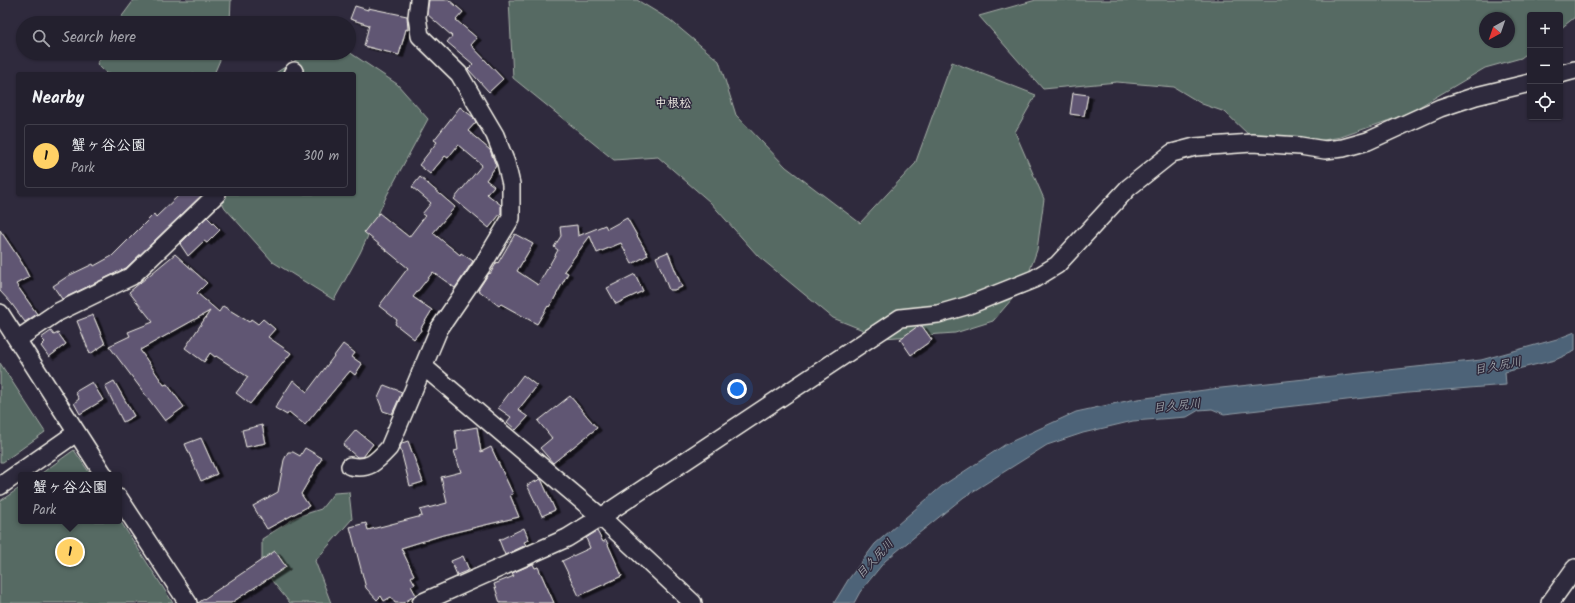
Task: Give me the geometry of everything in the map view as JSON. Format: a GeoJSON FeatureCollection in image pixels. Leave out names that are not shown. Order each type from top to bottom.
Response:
{"type":"FeatureCollection","features":[{"type":"Feature","properties":{"kind":"street"},"geometry":{"type":"LineString","coordinates":[[350,466],[361,468],[370,465],[378,460],[389,448],[439,329],[482,266],[511,218],[511,184],[506,163],[495,135],[459,74],[420,36],[417,17],[419,0]]}},
{"type":"Feature","properties":{"kind":"street"},"geometry":{"type":"LineString","coordinates":[[1563,73],[1575,70]]}},
{"type":"Feature","properties":{"kind":"street"},"geometry":{"type":"LineString","coordinates":[[422,603],[567,538],[601,517],[900,318],[938,314],[969,305],[1034,279],[1056,265],[1128,188],[1172,153],[1195,147],[1252,143],[1300,146],[1325,150],[1343,148],[1368,140],[1440,108],[1476,96],[1527,84]]}},
{"type":"Feature","properties":{"kind":"street"},"geometry":{"type":"LineString","coordinates":[[18,339],[56,313],[132,276],[215,196]]}},
{"type":"Feature","properties":{"kind":"street"},"geometry":{"type":"LineString","coordinates":[[0,313],[102,472]]}},
{"type":"Feature","properties":{"kind":"street"},"geometry":{"type":"LineString","coordinates":[[423,366],[601,517],[693,603]]}},
{"type":"Feature","properties":{"kind":"street"},"geometry":{"type":"LineString","coordinates":[[20,472],[76,433]]}},
{"type":"Feature","properties":{"kind":"street"},"geometry":{"type":"LineString","coordinates":[[0,486],[18,473]]}},
{"type":"Feature","properties":{"kind":"street"},"geometry":{"type":"LineString","coordinates":[[122,503],[188,603]]}},
{"type":"Feature","properties":{"kind":"street"},"geometry":{"type":"LineString","coordinates":[[1550,603],[1575,568]]}},
{"type":"Feature","properties":{"kind":"green space"},"geometry":{"type":"Polygon","coordinates":[[[134,0],[231,0],[230,16],[122,16],[134,0]]]}},
{"type":"Feature","properties":{"kind":"green space"},"geometry":{"type":"Polygon","coordinates":[[[509,0],[637,0],[670,20],[719,61],[736,115],[786,167],[860,223],[915,164],[952,62],[1036,95],[1015,132],[1044,199],[1037,250],[1025,284],[993,321],[955,333],[883,338],[833,318],[758,256],[710,202],[658,157],[614,160],[513,78],[509,0]]]}},
{"type":"Feature","properties":{"kind":"green space"},"geometry":{"type":"Polygon","coordinates":[[[1036,0],[1575,0],[1575,17],[1563,27],[1563,12],[1527,12],[1527,53],[1521,58],[1485,68],[1407,114],[1341,137],[1294,145],[1252,138],[1225,112],[1202,104],[1174,87],[1117,82],[1043,89],[979,16],[1036,0]]]}},
{"type":"Feature","properties":{"kind":"green space"},"geometry":{"type":"Polygon","coordinates":[[[356,57],[397,84],[428,119],[387,195],[360,253],[334,300],[273,262],[225,208],[218,196],[356,196],[356,72],[277,72],[296,60],[356,60],[356,57]]]}},
{"type":"Feature","properties":{"kind":"green space"},"geometry":{"type":"Polygon","coordinates":[[[99,60],[220,60],[215,72],[105,72],[97,64],[99,60]]]}},
{"type":"Feature","properties":{"kind":"green space"},"geometry":{"type":"Polygon","coordinates":[[[0,363],[45,432],[3,462],[0,462],[0,363]]]}},
{"type":"Feature","properties":{"kind":"green space"},"geometry":{"type":"Polygon","coordinates":[[[74,450],[89,472],[43,472],[74,450]]]}},
{"type":"Feature","properties":{"kind":"green space"},"geometry":{"type":"Polygon","coordinates":[[[18,489],[18,524],[122,524],[173,603],[0,603],[0,501],[18,489]]]}},
{"type":"Feature","properties":{"kind":"green space"},"geometry":{"type":"Polygon","coordinates":[[[349,492],[352,519],[315,561],[331,603],[290,603],[272,581],[262,560],[262,539],[296,517],[321,509],[334,493],[349,492]]]}},
{"type":"Feature","properties":{"kind":"water","name":"目久尻川"},"geometry":{"type":"Polygon","coordinates":[[[1575,332],[1575,351],[1555,360],[1505,372],[1506,385],[1408,393],[1224,414],[1212,409],[1199,410],[1187,417],[1133,421],[1083,433],[1047,445],[964,497],[913,538],[885,561],[860,592],[854,603],[834,603],[848,580],[875,544],[942,486],[1006,444],[1076,412],[1131,400],[1212,389],[1481,360],[1557,339],[1575,332]]]}},
{"type":"Feature","properties":{"kind":"building"},"geometry":{"type":"Polygon","coordinates":[[[429,0],[449,0],[463,12],[456,20],[477,38],[471,45],[503,79],[489,92],[468,69],[473,64],[447,42],[452,36],[427,14],[429,0]]]}},
{"type":"Feature","properties":{"kind":"building"},"geometry":{"type":"Polygon","coordinates":[[[355,6],[368,10],[368,8],[407,16],[408,30],[406,29],[399,55],[364,46],[369,25],[356,21],[356,16],[351,16],[355,6]]]}},
{"type":"Feature","properties":{"kind":"building"},"geometry":{"type":"Polygon","coordinates":[[[1073,93],[1088,95],[1084,116],[1070,114],[1073,93]]]}},
{"type":"Feature","properties":{"kind":"building"},"geometry":{"type":"Polygon","coordinates":[[[460,107],[473,117],[476,122],[468,131],[490,150],[496,166],[486,180],[494,186],[487,194],[501,205],[501,213],[489,228],[454,199],[482,165],[458,145],[448,158],[445,156],[430,174],[419,165],[437,142],[434,140],[460,107]]]}},
{"type":"Feature","properties":{"kind":"building"},"geometry":{"type":"Polygon","coordinates":[[[420,177],[455,207],[433,233],[460,255],[461,253],[473,261],[455,288],[433,272],[413,297],[432,310],[421,328],[422,329],[414,339],[395,324],[397,320],[379,306],[408,268],[364,232],[379,213],[409,237],[425,216],[422,214],[431,203],[412,187],[420,177]]]}},
{"type":"Feature","properties":{"kind":"building"},"geometry":{"type":"Polygon","coordinates":[[[178,196],[201,196],[126,268],[62,299],[53,286],[68,276],[93,264],[94,266],[112,256],[154,214],[156,217],[178,196]]]}},
{"type":"Feature","properties":{"kind":"building"},"geometry":{"type":"Polygon","coordinates":[[[207,217],[220,230],[207,243],[204,241],[188,256],[180,244],[207,217]]]}},
{"type":"Feature","properties":{"kind":"building"},"geometry":{"type":"Polygon","coordinates":[[[627,218],[648,255],[632,264],[621,243],[597,253],[590,236],[564,271],[568,273],[553,301],[549,307],[548,306],[537,324],[501,304],[499,306],[478,290],[497,262],[498,263],[515,234],[533,244],[517,271],[538,285],[558,250],[554,247],[561,236],[560,227],[577,225],[578,236],[605,225],[607,229],[627,218]]]}},
{"type":"Feature","properties":{"kind":"building"},"geometry":{"type":"Polygon","coordinates":[[[0,230],[22,263],[29,277],[16,284],[37,314],[25,322],[0,291],[0,230]]]}},
{"type":"Feature","properties":{"kind":"building"},"geometry":{"type":"Polygon","coordinates":[[[668,252],[682,287],[674,290],[669,290],[656,257],[668,252]]]}},
{"type":"Feature","properties":{"kind":"building"},"geometry":{"type":"Polygon","coordinates":[[[175,254],[207,283],[197,293],[219,312],[223,306],[249,322],[251,319],[258,324],[263,319],[275,329],[268,337],[291,353],[250,404],[236,393],[248,377],[210,353],[204,362],[185,348],[210,311],[140,350],[164,385],[167,384],[184,407],[165,421],[109,346],[130,336],[128,332],[153,322],[129,292],[175,254]]]}},
{"type":"Feature","properties":{"kind":"building"},"geometry":{"type":"Polygon","coordinates":[[[635,274],[643,291],[616,304],[607,288],[635,274]]]}},
{"type":"Feature","properties":{"kind":"building"},"geometry":{"type":"Polygon","coordinates":[[[93,315],[105,344],[90,354],[77,321],[93,315]]]}},
{"type":"Feature","properties":{"kind":"building"},"geometry":{"type":"Polygon","coordinates":[[[918,326],[922,326],[932,340],[911,355],[900,339],[918,326]]]}},
{"type":"Feature","properties":{"kind":"building"},"geometry":{"type":"Polygon","coordinates":[[[51,331],[54,335],[58,333],[66,344],[49,357],[41,346],[45,342],[41,338],[51,331]]]}},
{"type":"Feature","properties":{"kind":"building"},"geometry":{"type":"Polygon","coordinates":[[[343,344],[355,353],[352,357],[362,364],[355,375],[350,371],[305,425],[289,412],[287,415],[275,408],[293,380],[307,392],[343,344]]]}},
{"type":"Feature","properties":{"kind":"building"},"geometry":{"type":"Polygon","coordinates":[[[523,375],[537,386],[518,410],[528,417],[516,430],[507,422],[511,417],[498,408],[523,375]]]}},
{"type":"Feature","properties":{"kind":"building"},"geometry":{"type":"Polygon","coordinates":[[[114,381],[134,416],[123,422],[105,386],[114,381]]]}},
{"type":"Feature","properties":{"kind":"building"},"geometry":{"type":"Polygon","coordinates":[[[92,382],[103,400],[80,414],[74,403],[79,399],[75,392],[92,382]]]}},
{"type":"Feature","properties":{"kind":"building"},"geometry":{"type":"Polygon","coordinates":[[[384,385],[402,392],[392,414],[383,411],[378,398],[384,385]]]}},
{"type":"Feature","properties":{"kind":"building"},"geometry":{"type":"Polygon","coordinates":[[[570,396],[597,428],[553,463],[540,448],[552,438],[538,421],[570,396]]]}},
{"type":"Feature","properties":{"kind":"building"},"geometry":{"type":"Polygon","coordinates":[[[262,425],[266,443],[246,447],[242,430],[262,425]]]}},
{"type":"Feature","properties":{"kind":"building"},"geometry":{"type":"Polygon","coordinates":[[[477,427],[481,452],[491,447],[513,494],[510,495],[519,517],[443,535],[401,548],[414,575],[411,577],[415,584],[411,586],[416,595],[403,603],[395,603],[391,597],[384,601],[381,596],[377,600],[366,588],[350,527],[366,523],[368,530],[422,516],[420,510],[447,503],[441,477],[461,472],[454,451],[458,450],[455,431],[477,427]]]}},
{"type":"Feature","properties":{"kind":"building"},"geometry":{"type":"Polygon","coordinates":[[[356,430],[373,444],[363,457],[357,457],[343,445],[356,430]]]}},
{"type":"Feature","properties":{"kind":"building"},"geometry":{"type":"Polygon","coordinates":[[[201,438],[217,474],[201,481],[185,444],[201,438]]]}},
{"type":"Feature","properties":{"kind":"building"},"geometry":{"type":"Polygon","coordinates":[[[408,441],[423,482],[410,486],[400,447],[402,443],[408,441]]]}},
{"type":"Feature","properties":{"kind":"building"},"geometry":{"type":"Polygon","coordinates":[[[305,448],[322,458],[301,494],[309,506],[267,529],[253,506],[278,492],[284,460],[288,452],[293,452],[300,456],[305,448]]]}},
{"type":"Feature","properties":{"kind":"building"},"geometry":{"type":"Polygon","coordinates":[[[541,479],[555,510],[542,516],[527,485],[541,479]]]}},
{"type":"Feature","properties":{"kind":"building"},"geometry":{"type":"Polygon","coordinates":[[[524,528],[529,540],[524,542],[526,545],[505,555],[499,540],[524,528]]]}},
{"type":"Feature","properties":{"kind":"building"},"geometry":{"type":"Polygon","coordinates":[[[597,531],[603,542],[606,540],[622,576],[579,596],[562,561],[590,548],[586,538],[597,531]]]}},
{"type":"Feature","properties":{"kind":"building"},"geometry":{"type":"Polygon","coordinates":[[[275,551],[286,567],[231,603],[198,603],[275,551]]]}},
{"type":"Feature","properties":{"kind":"building"},"geometry":{"type":"Polygon","coordinates":[[[463,556],[469,570],[457,575],[451,561],[463,556]]]}},
{"type":"Feature","properties":{"kind":"building"},"geometry":{"type":"Polygon","coordinates":[[[533,564],[535,568],[538,567],[554,603],[500,603],[494,584],[514,576],[512,573],[533,564]]]}},
{"type":"Feature","properties":{"kind":"place","name":"蟹ヶ谷公園"},"geometry":{"type":"Point","coordinates":[70,552]}},
{"type":"Feature","properties":{"kind":"district","name":"中根松"},"geometry":{"type":"Point","coordinates":[673,103]}}]}
